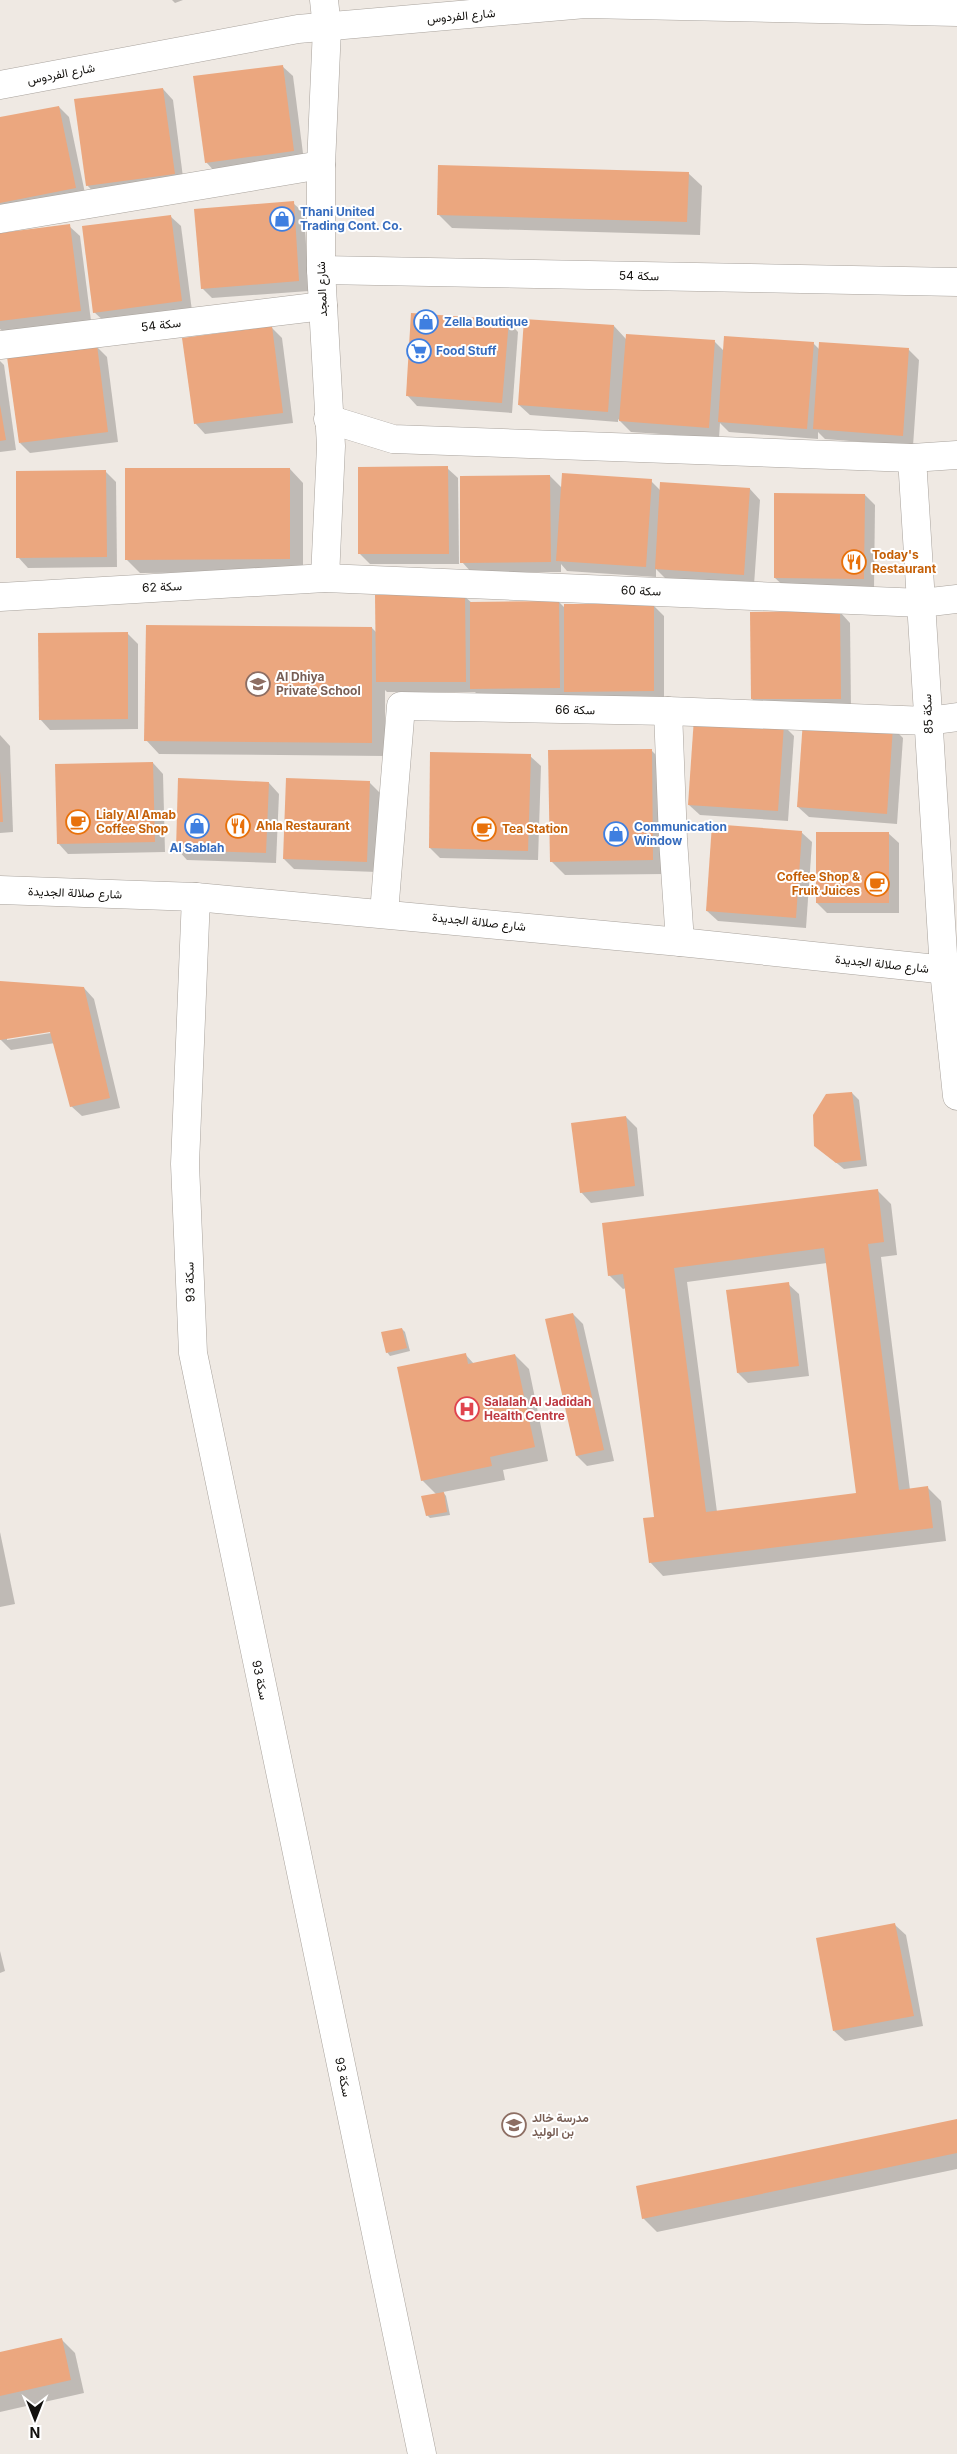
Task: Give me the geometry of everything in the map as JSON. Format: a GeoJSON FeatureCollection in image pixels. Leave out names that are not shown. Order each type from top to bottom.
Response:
{"type":"FeatureCollection","features":[{"type":"Feature","properties":{"kind":"street","name":"شارع المجد"},"geometry":{"type":"LineString","coordinates":[[324,0],[327,28],[321,166],[321,270],[331,446],[325,578]]}},
{"type":"Feature","properties":{"kind":"street","name":"شارع الفردوس"},"geometry":{"type":"LineString","coordinates":[[0,85],[298,29],[327,28],[585,4],[957,12]]}},
{"type":"Feature","properties":{"kind":"street"},"geometry":{"type":"LineString","coordinates":[[0,219],[321,166]]}},
{"type":"Feature","properties":{"kind":"street","name":"سكة 54"},"geometry":{"type":"LineString","coordinates":[[321,270],[957,282]]}},
{"type":"Feature","properties":{"kind":"street","name":"سكة 54"},"geometry":{"type":"LineString","coordinates":[[0,344],[322,306]]}},
{"type":"Feature","properties":{"kind":"street"},"geometry":{"type":"LineString","coordinates":[[328,419],[393,439],[912,458],[957,455]]}},
{"type":"Feature","properties":{"kind":"street","name":"سكة 85"},"geometry":{"type":"LineString","coordinates":[[912,458],[928,721],[951,971],[957,1096]]}},
{"type":"Feature","properties":{"kind":"street","name":"سكة 62"},"geometry":{"type":"LineString","coordinates":[[0,597],[325,578]]}},
{"type":"Feature","properties":{"kind":"street","name":"سكة 60"},"geometry":{"type":"LineString","coordinates":[[325,578],[922,602],[957,598]]}},
{"type":"Feature","properties":{"kind":"street","name":"سكة 66"},"geometry":{"type":"LineString","coordinates":[[384,913],[400,706],[668,712],[928,721],[957,717]]}},
{"type":"Feature","properties":{"kind":"street"},"geometry":{"type":"LineString","coordinates":[[668,712],[673,839],[680,942]]}},
{"type":"Feature","properties":{"kind":"street","name":"شارع صلالة الجديدة"},"geometry":{"type":"LineString","coordinates":[[0,890],[196,897],[384,913],[951,971]]}},
{"type":"Feature","properties":{"kind":"street","name":"سكة 93"},"geometry":{"type":"LineString","coordinates":[[196,897],[185,1164],[193,1353],[422,2454]]}},
{"type":"Feature","properties":{"kind":"building"},"geometry":{"type":"Polygon","coordinates":[[[283,65],[294,151],[205,163],[193,76],[283,65]]]}},
{"type":"Feature","properties":{"kind":"building"},"geometry":{"type":"Polygon","coordinates":[[[163,88],[175,174],[86,186],[74,99],[163,88]]]}},
{"type":"Feature","properties":{"kind":"building"},"geometry":{"type":"Polygon","coordinates":[[[59,106],[76,188],[0,203],[0,117],[59,106]]]}},
{"type":"Feature","properties":{"kind":"building"},"geometry":{"type":"Polygon","coordinates":[[[438,165],[689,172],[687,222],[437,215],[438,165]]]}},
{"type":"Feature","properties":{"kind":"building"},"geometry":{"type":"Polygon","coordinates":[[[294,201],[299,281],[201,289],[194,209],[294,201]]]}},
{"type":"Feature","properties":{"kind":"building"},"geometry":{"type":"Polygon","coordinates":[[[171,215],[182,301],[93,313],[82,226],[171,215]]]}},
{"type":"Feature","properties":{"kind":"building"},"geometry":{"type":"Polygon","coordinates":[[[70,224],[81,311],[0,321],[0,233],[70,224]]]}},
{"type":"Feature","properties":{"kind":"building"},"geometry":{"type":"Polygon","coordinates":[[[411,313],[509,320],[502,403],[406,396],[411,313]]]}},
{"type":"Feature","properties":{"kind":"building"},"geometry":{"type":"Polygon","coordinates":[[[524,319],[614,325],[608,412],[518,405],[524,319]]]}},
{"type":"Feature","properties":{"kind":"building"},"geometry":{"type":"Polygon","coordinates":[[[272,326],[283,413],[194,424],[182,338],[272,326]]]}},
{"type":"Feature","properties":{"kind":"building"},"geometry":{"type":"Polygon","coordinates":[[[626,334],[715,340],[709,428],[619,421],[626,334]]]}},
{"type":"Feature","properties":{"kind":"building"},"geometry":{"type":"Polygon","coordinates":[[[724,336],[814,342],[807,429],[718,422],[724,336]]]}},
{"type":"Feature","properties":{"kind":"building"},"geometry":{"type":"Polygon","coordinates":[[[819,342],[909,348],[903,436],[813,429],[819,342]]]}},
{"type":"Feature","properties":{"kind":"building"},"geometry":{"type":"Polygon","coordinates":[[[97,345],[108,432],[19,443],[7,357],[97,345]]]}},
{"type":"Feature","properties":{"kind":"building"},"geometry":{"type":"Polygon","coordinates":[[[0,405],[6,440],[0,441],[0,405]]]}},
{"type":"Feature","properties":{"kind":"building"},"geometry":{"type":"Polygon","coordinates":[[[448,466],[449,554],[358,554],[358,467],[448,466]]]}},
{"type":"Feature","properties":{"kind":"building"},"geometry":{"type":"Polygon","coordinates":[[[125,468],[290,468],[290,559],[125,560],[125,468]]]}},
{"type":"Feature","properties":{"kind":"building"},"geometry":{"type":"Polygon","coordinates":[[[106,470],[107,557],[16,558],[16,471],[106,470]]]}},
{"type":"Feature","properties":{"kind":"building"},"geometry":{"type":"Polygon","coordinates":[[[562,473],[652,479],[646,567],[556,561],[562,473]]]}},
{"type":"Feature","properties":{"kind":"building"},"geometry":{"type":"Polygon","coordinates":[[[550,475],[551,562],[460,563],[460,476],[550,475]]]}},
{"type":"Feature","properties":{"kind":"building"},"geometry":{"type":"Polygon","coordinates":[[[660,482],[750,488],[744,575],[655,569],[660,482]]]}},
{"type":"Feature","properties":{"kind":"building"},"geometry":{"type":"Polygon","coordinates":[[[774,493],[865,494],[864,579],[774,578],[774,493]]]}},
{"type":"Feature","properties":{"kind":"building"},"geometry":{"type":"Polygon","coordinates":[[[375,595],[465,595],[466,682],[376,682],[375,595]]]}},
{"type":"Feature","properties":{"kind":"building"},"geometry":{"type":"Polygon","coordinates":[[[559,601],[560,688],[470,689],[470,602],[559,601]]]}},
{"type":"Feature","properties":{"kind":"building"},"geometry":{"type":"Polygon","coordinates":[[[564,604],[654,604],[654,691],[564,692],[564,604]]]}},
{"type":"Feature","properties":{"kind":"building"},"geometry":{"type":"Polygon","coordinates":[[[840,611],[841,699],[751,699],[750,612],[840,611]]]}},
{"type":"Feature","properties":{"kind":"building","name":"Al Dhiya Private School"},"geometry":{"type":"Polygon","coordinates":[[[146,625],[372,627],[372,743],[144,741],[146,625]]]}},
{"type":"Feature","properties":{"kind":"building"},"geometry":{"type":"Polygon","coordinates":[[[128,632],[128,719],[39,720],[38,633],[128,632]]]}},
{"type":"Feature","properties":{"kind":"building"},"geometry":{"type":"Polygon","coordinates":[[[694,718],[784,724],[778,811],[688,805],[694,718]]]}},
{"type":"Feature","properties":{"kind":"building"},"geometry":{"type":"Polygon","coordinates":[[[803,720],[893,727],[887,814],[797,807],[803,720]]]}},
{"type":"Feature","properties":{"kind":"building"},"geometry":{"type":"Polygon","coordinates":[[[652,749],[653,860],[550,862],[548,750],[652,749]]]}},
{"type":"Feature","properties":{"kind":"building"},"geometry":{"type":"Polygon","coordinates":[[[430,752],[531,754],[528,851],[429,848],[430,752]]]}},
{"type":"Feature","properties":{"kind":"building"},"geometry":{"type":"Polygon","coordinates":[[[153,762],[155,842],[57,844],[55,764],[153,762]]]}},
{"type":"Feature","properties":{"kind":"building"},"geometry":{"type":"Polygon","coordinates":[[[0,771],[3,822],[0,822],[0,771]]]}},
{"type":"Feature","properties":{"kind":"building"},"geometry":{"type":"Polygon","coordinates":[[[178,778],[269,782],[266,853],[176,850],[178,778]]]}},
{"type":"Feature","properties":{"kind":"building"},"geometry":{"type":"Polygon","coordinates":[[[286,778],[370,781],[367,862],[283,859],[286,778]]]}},
{"type":"Feature","properties":{"kind":"building"},"geometry":{"type":"Polygon","coordinates":[[[712,824],[802,831],[796,918],[706,911],[712,824]]]}},
{"type":"Feature","properties":{"kind":"building"},"geometry":{"type":"Polygon","coordinates":[[[816,832],[889,832],[889,903],[816,903],[816,832]]]}},
{"type":"Feature","properties":{"kind":"building"},"geometry":{"type":"Polygon","coordinates":[[[0,981],[84,987],[110,1098],[70,1107],[50,1032],[0,1040],[0,981]]]}},
{"type":"Feature","properties":{"kind":"building"},"geometry":{"type":"Polygon","coordinates":[[[852,1092],[861,1160],[836,1163],[814,1146],[813,1115],[826,1094],[852,1092]]]}},
{"type":"Feature","properties":{"kind":"building"},"geometry":{"type":"Polygon","coordinates":[[[626,1116],[635,1186],[580,1193],[571,1123],[626,1116]]]}},
{"type":"Feature","properties":{"kind":"building"},"geometry":{"type":"Polygon","coordinates":[[[878,1189],[884,1242],[868,1244],[899,1490],[928,1486],[933,1528],[649,1563],[643,1518],[654,1517],[623,1274],[608,1276],[602,1223],[878,1189]],[[824,1248],[674,1268],[706,1512],[856,1493],[824,1248]]]}},
{"type":"Feature","properties":{"kind":"building"},"geometry":{"type":"Polygon","coordinates":[[[789,1282],[799,1366],[737,1373],[726,1290],[789,1282]]]}},
{"type":"Feature","properties":{"kind":"building"},"geometry":{"type":"Polygon","coordinates":[[[573,1313],[604,1450],[576,1456],[545,1319],[573,1313]]]}},
{"type":"Feature","properties":{"kind":"building"},"geometry":{"type":"Polygon","coordinates":[[[402,1328],[407,1348],[386,1353],[381,1332],[402,1328]]]}},
{"type":"Feature","properties":{"kind":"building"},"geometry":{"type":"Polygon","coordinates":[[[466,1353],[468,1364],[515,1354],[535,1447],[490,1457],[492,1466],[421,1481],[397,1367],[466,1353]]]}},
{"type":"Feature","properties":{"kind":"building"},"geometry":{"type":"Polygon","coordinates":[[[444,1492],[447,1512],[426,1516],[421,1496],[444,1492]]]}},
{"type":"Feature","properties":{"kind":"building"},"geometry":{"type":"Polygon","coordinates":[[[895,1923],[914,2016],[833,2031],[816,1938],[895,1923]]]}},
{"type":"Feature","properties":{"kind":"building"},"geometry":{"type":"Polygon","coordinates":[[[957,2119],[957,2153],[642,2219],[636,2186],[957,2119]]]}},
{"type":"Feature","properties":{"kind":"building"},"geometry":{"type":"Polygon","coordinates":[[[62,2338],[71,2380],[0,2396],[0,2352],[62,2338]]]}},
{"type":"Feature","properties":{"kind":"place","name":"Thani United Trading Cont. Co."},"geometry":{"type":"Point","coordinates":[282,219]}},
{"type":"Feature","properties":{"kind":"place","name":"Zella Boutique"},"geometry":{"type":"Point","coordinates":[426,322]}},
{"type":"Feature","properties":{"kind":"place","name":"Food Stuff"},"geometry":{"type":"Point","coordinates":[419,351]}},
{"type":"Feature","properties":{"kind":"place","name":"Today's Restaurant"},"geometry":{"type":"Point","coordinates":[854,562]}},
{"type":"Feature","properties":{"kind":"place","name":"Al Dhiya Private School"},"geometry":{"type":"Point","coordinates":[258,684]}},
{"type":"Feature","properties":{"kind":"place","name":"Lialy Al Amab Coffee Shop"},"geometry":{"type":"Point","coordinates":[78,822]}},
{"type":"Feature","properties":{"kind":"place","name":"Al Sablah"},"geometry":{"type":"Point","coordinates":[197,826]}},
{"type":"Feature","properties":{"kind":"place","name":"Ahla Restaurant"},"geometry":{"type":"Point","coordinates":[238,826]}},
{"type":"Feature","properties":{"kind":"place","name":"Tea Station"},"geometry":{"type":"Point","coordinates":[484,829]}},
{"type":"Feature","properties":{"kind":"place","name":"Communication Window"},"geometry":{"type":"Point","coordinates":[616,834]}},
{"type":"Feature","properties":{"kind":"place","name":"Coffee Shop & Fruit Juices"},"geometry":{"type":"Point","coordinates":[877,884]}},
{"type":"Feature","properties":{"kind":"place","name":"Salalah Al Jadidah Health Centre"},"geometry":{"type":"Point","coordinates":[467,1409]}},
{"type":"Feature","properties":{"kind":"place","name":"مدرسة خالد بن الوليد"},"geometry":{"type":"Point","coordinates":[514,2125]}}]}
